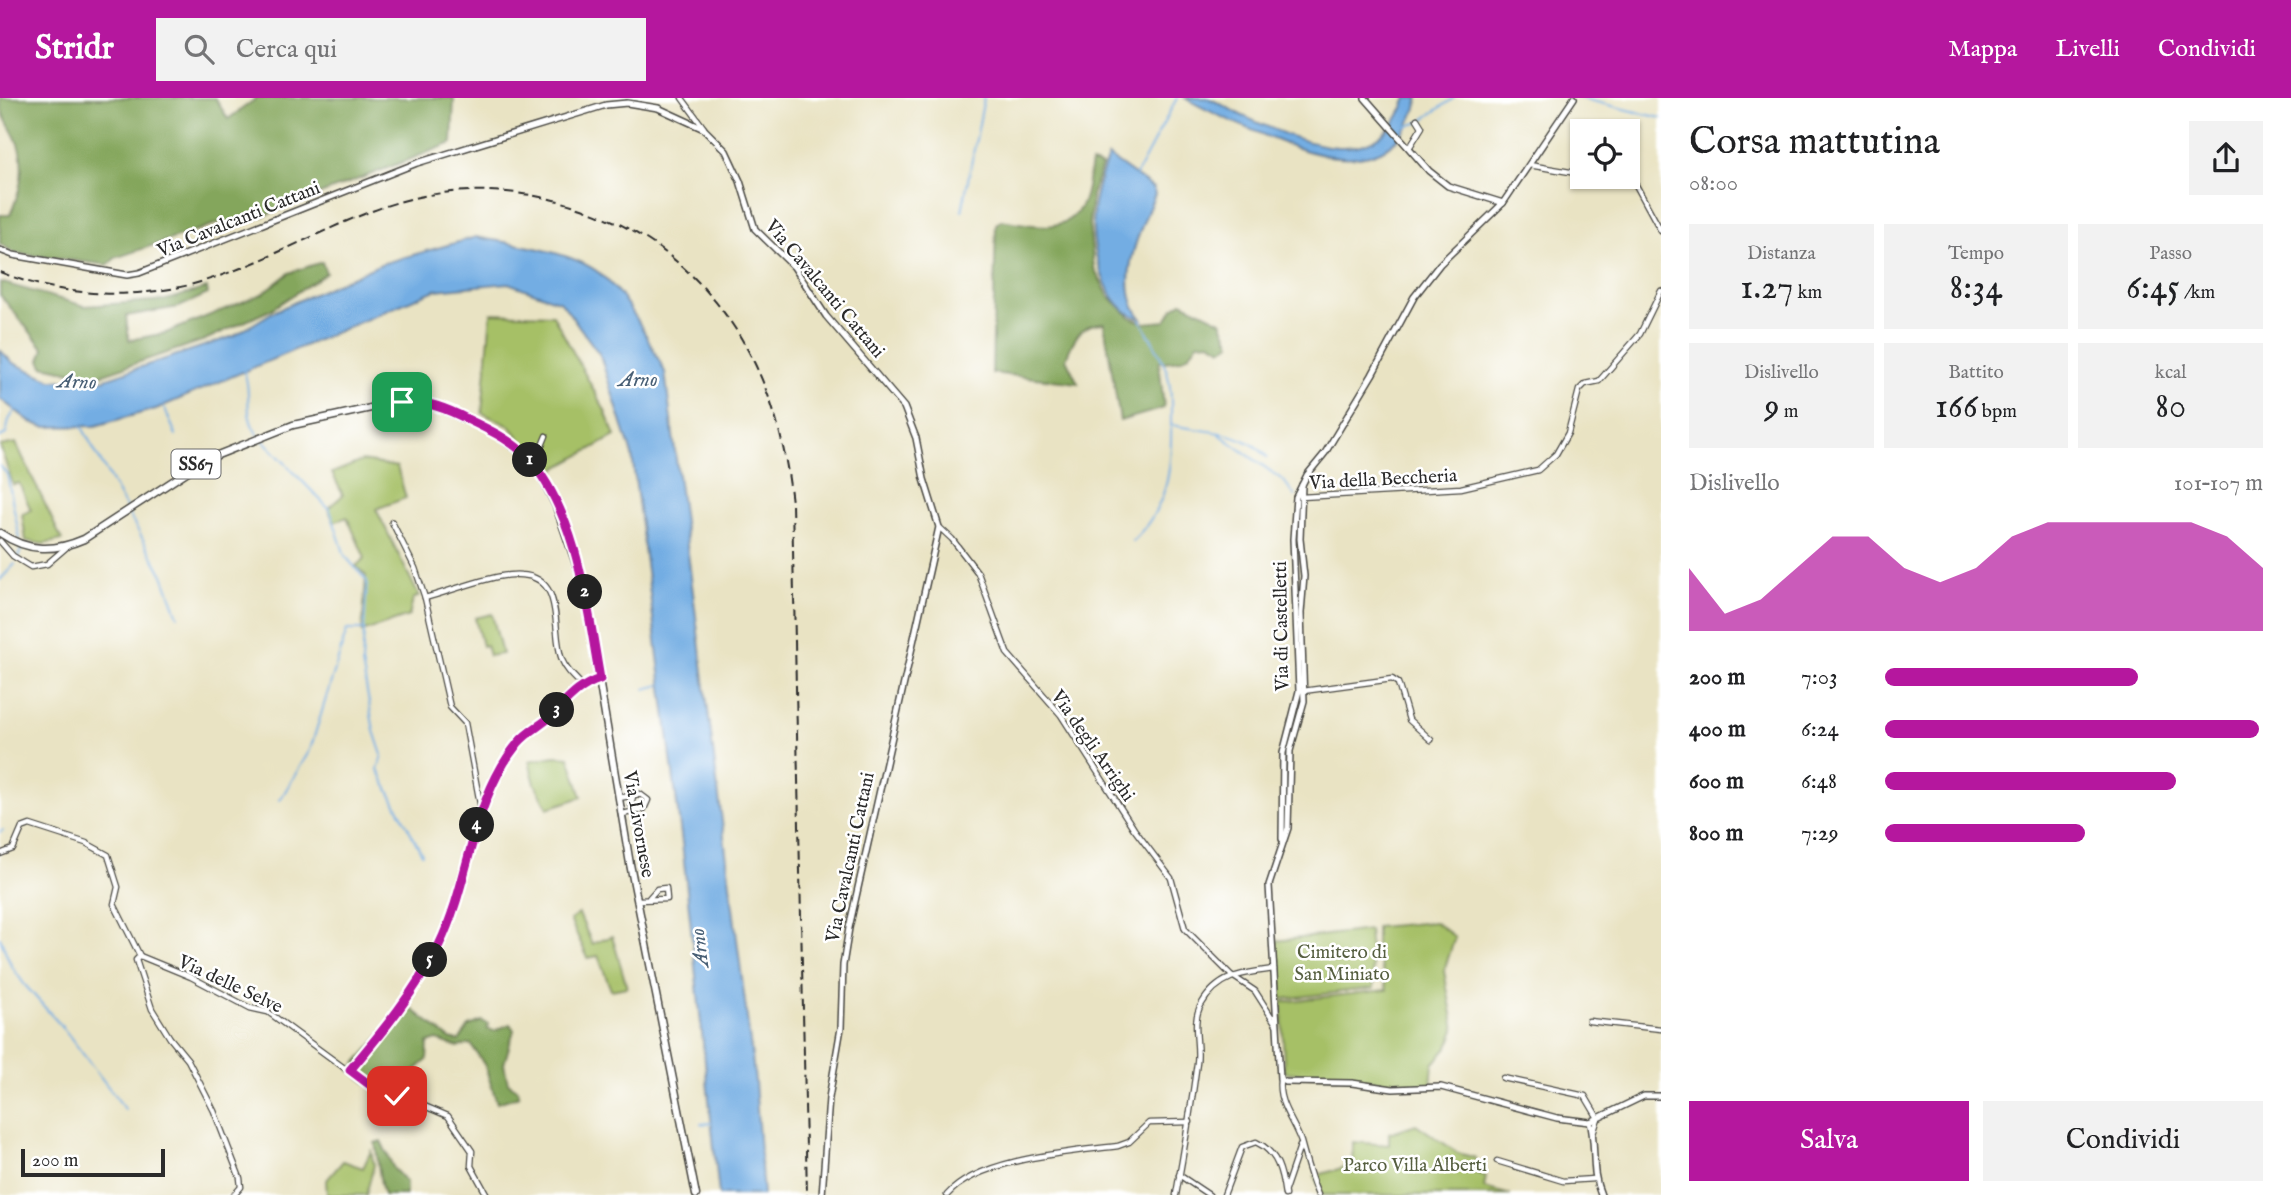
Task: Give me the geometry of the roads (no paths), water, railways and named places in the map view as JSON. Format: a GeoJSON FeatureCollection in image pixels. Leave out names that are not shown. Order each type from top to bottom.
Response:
{"type":"FeatureCollection","features":[{"type":"Feature","properties":{"kind":"main road","name":"Via Livornese"},"geometry":{"type":"LineString","coordinates":[[0,533],[26,547],[53,548],[69,545],[85,539],[205,460],[293,425],[410,402],[433,405],[457,414],[502,438],[525,455],[551,494],[583,584],[619,798],[696,1195]]}},
{"type":"Feature","properties":{"kind":"street"},"geometry":{"type":"LineString","coordinates":[[682,98],[704,129]]}},
{"type":"Feature","properties":{"kind":"street"},"geometry":{"type":"LineString","coordinates":[[1365,98],[1429,172],[1448,186],[1503,203]]}},
{"type":"Feature","properties":{"kind":"street","name":"Via di Castelletti"},"geometry":{"type":"LineString","coordinates":[[1280,1076],[1280,1030],[1269,885],[1288,828],[1290,751],[1302,713],[1293,539],[1301,485],[1338,431],[1414,297],[1440,264],[1503,203],[1574,98]]}},
{"type":"Feature","properties":{"kind":"street","name":"Via Cavalcanti Cattani"},"geometry":{"type":"LineString","coordinates":[[0,250],[13,255],[113,273],[139,273],[417,163],[606,105],[627,103],[658,108],[704,129],[726,151],[734,165],[755,229],[789,262],[826,316],[904,407],[913,429],[939,527],[849,928],[822,1195]]}},
{"type":"Feature","properties":{"kind":"street"},"geometry":{"type":"LineString","coordinates":[[1406,146],[1422,127],[1417,119]]}},
{"type":"Feature","properties":{"kind":"street"},"geometry":{"type":"LineString","coordinates":[[1529,165],[1570,172]]}},
{"type":"Feature","properties":{"kind":"street"},"geometry":{"type":"LineString","coordinates":[[1639,189],[1661,231]]}},
{"type":"Feature","properties":{"kind":"street","name":"Via della Beccheria"},"geometry":{"type":"LineString","coordinates":[[1298,497],[1461,488],[1538,470],[1556,454],[1568,433],[1579,390],[1586,384],[1599,381],[1640,334],[1661,291]]}},
{"type":"Feature","properties":{"kind":"street"},"geometry":{"type":"LineString","coordinates":[[534,465],[545,444],[546,436]]}},
{"type":"Feature","properties":{"kind":"street"},"geometry":{"type":"LineString","coordinates":[[525,455],[539,452]]}},
{"type":"Feature","properties":{"kind":"street"},"geometry":{"type":"LineString","coordinates":[[392,522],[415,568],[425,598],[450,707],[465,723],[481,810]]}},
{"type":"Feature","properties":{"kind":"street","name":"Via degli Arrighi"},"geometry":{"type":"LineString","coordinates":[[939,527],[952,539],[978,573],[1007,653],[1061,715],[1134,829],[1171,877],[1185,929],[1231,975],[1255,991],[1280,1030]]}},
{"type":"Feature","properties":{"kind":"street"},"geometry":{"type":"LineString","coordinates":[[0,541],[13,556],[31,567],[47,564],[69,545]]}},
{"type":"Feature","properties":{"kind":"street"},"geometry":{"type":"LineString","coordinates":[[425,598],[506,576],[522,574],[532,578],[551,594],[555,604],[562,661],[582,685]]}},
{"type":"Feature","properties":{"kind":"street"},"geometry":{"type":"LineString","coordinates":[[350,1070],[393,1020],[439,945],[453,913],[481,810],[517,744],[582,685],[600,679]]}},
{"type":"Feature","properties":{"kind":"street"},"geometry":{"type":"LineString","coordinates":[[1301,691],[1392,679],[1398,683],[1413,727],[1432,740]]}},
{"type":"Feature","properties":{"kind":"street"},"geometry":{"type":"LineString","coordinates":[[637,794],[631,798],[631,805],[642,810]]}},
{"type":"Feature","properties":{"kind":"street"},"geometry":{"type":"LineString","coordinates":[[619,798],[637,794],[648,800],[648,806],[642,810],[622,814]]}},
{"type":"Feature","properties":{"kind":"street"},"geometry":{"type":"LineString","coordinates":[[0,854],[13,849],[25,825],[86,844],[108,855],[117,880],[114,904],[140,956],[136,960],[152,1009],[188,1060],[214,1111],[241,1182],[234,1195]]}},
{"type":"Feature","properties":{"kind":"street"},"geometry":{"type":"LineString","coordinates":[[638,900],[649,898]]}},
{"type":"Feature","properties":{"kind":"street","name":"Via delle Selve"},"geometry":{"type":"LineString","coordinates":[[140,956],[191,977],[250,1008],[268,1012],[370,1085],[448,1116],[472,1151],[472,1169],[488,1195]]}},
{"type":"Feature","properties":{"kind":"street"},"geometry":{"type":"LineString","coordinates":[[1176,1195],[1190,1122],[1198,1059],[1198,1013],[1207,997],[1231,975],[1274,969]]}},
{"type":"Feature","properties":{"kind":"street"},"geometry":{"type":"LineString","coordinates":[[1589,1021],[1661,1029]]}},
{"type":"Feature","properties":{"kind":"street"},"geometry":{"type":"LineString","coordinates":[[1318,1195],[1307,1173],[1301,1143],[1279,1095],[1280,1076],[1296,1080],[1352,1083],[1393,1089],[1441,1087],[1557,1118],[1590,1122],[1644,1096],[1661,1096]]}},
{"type":"Feature","properties":{"kind":"street"},"geometry":{"type":"LineString","coordinates":[[1503,1078],[1582,1094],[1598,1118],[1594,1134],[1594,1179],[1601,1195]]}},
{"type":"Feature","properties":{"kind":"street"},"geometry":{"type":"LineString","coordinates":[[947,1195],[959,1183],[981,1173],[1036,1157],[1118,1146],[1129,1142],[1149,1123],[1190,1122]]}},
{"type":"Feature","properties":{"kind":"street"},"geometry":{"type":"LineString","coordinates":[[1590,1122],[1594,1134]]}},
{"type":"Feature","properties":{"kind":"street"},"geometry":{"type":"LineString","coordinates":[[1224,1195],[1242,1147],[1256,1142],[1275,1158],[1285,1193]]}},
{"type":"Feature","properties":{"kind":"street"},"geometry":{"type":"LineString","coordinates":[[1285,1193],[1301,1143]]}},
{"type":"Feature","properties":{"kind":"street"},"geometry":{"type":"LineString","coordinates":[[1497,1161],[1563,1181],[1594,1179]]}},
{"type":"Feature","properties":{"kind":"street"},"geometry":{"type":"LineString","coordinates":[[1179,1175],[1209,1195]]}},
{"type":"Feature","properties":{"kind":"water"},"geometry":{"type":"Polygon","coordinates":[[[1185,98],[1207,98],[1286,134],[1334,147],[1356,146],[1377,139],[1394,123],[1407,98],[1419,98],[1409,123],[1396,141],[1379,152],[1360,157],[1339,157],[1317,154],[1273,139],[1185,98]]]}},
{"type":"Feature","properties":{"kind":"water"},"geometry":{"type":"Polygon","coordinates":[[[1108,156],[1153,188],[1155,194],[1137,240],[1129,274],[1134,305],[1142,319],[1129,313],[1118,303],[1109,290],[1097,259],[1093,227],[1094,206],[1108,156]]]}},
{"type":"Feature","properties":{"kind":"water","name":"Arno"},"geometry":{"type":"Polygon","coordinates":[[[476,237],[543,250],[592,268],[614,287],[631,310],[665,372],[755,1081],[763,1195],[719,1195],[682,843],[632,455],[600,355],[561,302],[508,283],[435,290],[156,409],[95,426],[44,427],[31,422],[0,399],[0,350],[13,363],[51,380],[102,380],[234,336],[273,312],[381,264],[476,237]]]}},
{"type":"Feature","properties":{"kind":"waterway"},"geometry":{"type":"LineString","coordinates":[[962,211],[984,98]]}},
{"type":"Feature","properties":{"kind":"waterway"},"geometry":{"type":"LineString","coordinates":[[1136,175],[1177,98]]}},
{"type":"Feature","properties":{"kind":"waterway"},"geometry":{"type":"LineString","coordinates":[[1405,127],[1420,122],[1454,98]]}},
{"type":"Feature","properties":{"kind":"waterway"},"geometry":{"type":"LineString","coordinates":[[1580,98],[1661,118]]}},
{"type":"Feature","properties":{"kind":"waterway"},"geometry":{"type":"LineString","coordinates":[[1132,541],[1154,514],[1161,500],[1171,454],[1170,384],[1158,352],[1140,319]]}},
{"type":"Feature","properties":{"kind":"waterway"},"geometry":{"type":"LineString","coordinates":[[244,371],[250,419],[258,435]]}},
{"type":"Feature","properties":{"kind":"waterway"},"geometry":{"type":"LineString","coordinates":[[164,407],[176,435]]}},
{"type":"Feature","properties":{"kind":"waterway"},"geometry":{"type":"LineString","coordinates":[[0,437],[6,434],[9,420],[15,410]]}},
{"type":"Feature","properties":{"kind":"waterway"},"geometry":{"type":"LineString","coordinates":[[1173,425],[1236,437],[1258,448],[1267,457]]}},
{"type":"Feature","properties":{"kind":"waterway"},"geometry":{"type":"LineString","coordinates":[[82,427],[126,508]]}},
{"type":"Feature","properties":{"kind":"waterway"},"geometry":{"type":"LineString","coordinates":[[1219,434],[1284,481],[1295,496]]}},
{"type":"Feature","properties":{"kind":"waterway"},"geometry":{"type":"LineString","coordinates":[[262,439],[330,510],[345,556],[367,581],[362,663],[374,731],[382,755],[378,770],[422,854]]}},
{"type":"Feature","properties":{"kind":"waterway"},"geometry":{"type":"LineString","coordinates":[[0,466],[7,474],[20,540]]}},
{"type":"Feature","properties":{"kind":"waterway"},"geometry":{"type":"LineString","coordinates":[[128,513],[163,575],[178,616]]}},
{"type":"Feature","properties":{"kind":"waterway"},"geometry":{"type":"LineString","coordinates":[[19,557],[21,549]]}},
{"type":"Feature","properties":{"kind":"waterway"},"geometry":{"type":"LineString","coordinates":[[0,580],[15,564]]}},
{"type":"Feature","properties":{"kind":"waterway"},"geometry":{"type":"LineString","coordinates":[[280,800],[310,750],[347,630],[362,630]]}},
{"type":"Feature","properties":{"kind":"waterway"},"geometry":{"type":"LineString","coordinates":[[645,689],[660,685]]}},
{"type":"Feature","properties":{"kind":"waterway"},"geometry":{"type":"LineString","coordinates":[[0,938],[11,965],[24,984],[64,1029],[125,1109]]}},
{"type":"Feature","properties":{"kind":"waterway"},"geometry":{"type":"LineString","coordinates":[[701,1124],[711,1123]]}},
{"type":"Feature","properties":{"kind":"railway"},"geometry":{"type":"LineString","coordinates":[[0,272],[47,287],[72,291],[123,294],[173,288],[245,267],[383,207],[459,191],[498,191],[537,196],[612,220],[646,239],[677,262],[702,287],[743,341],[758,371],[780,435],[792,503],[807,1195]]}},
{"type":"Feature","properties":{"kind":"park label","name":"Cimitero di San Miniato"},"geometry":{"type":"Point","coordinates":[1342,962]}},
{"type":"Feature","properties":{"kind":"park label","name":"Parco Villa Alberti"},"geometry":{"type":"Point","coordinates":[1415,1164]}}]}
